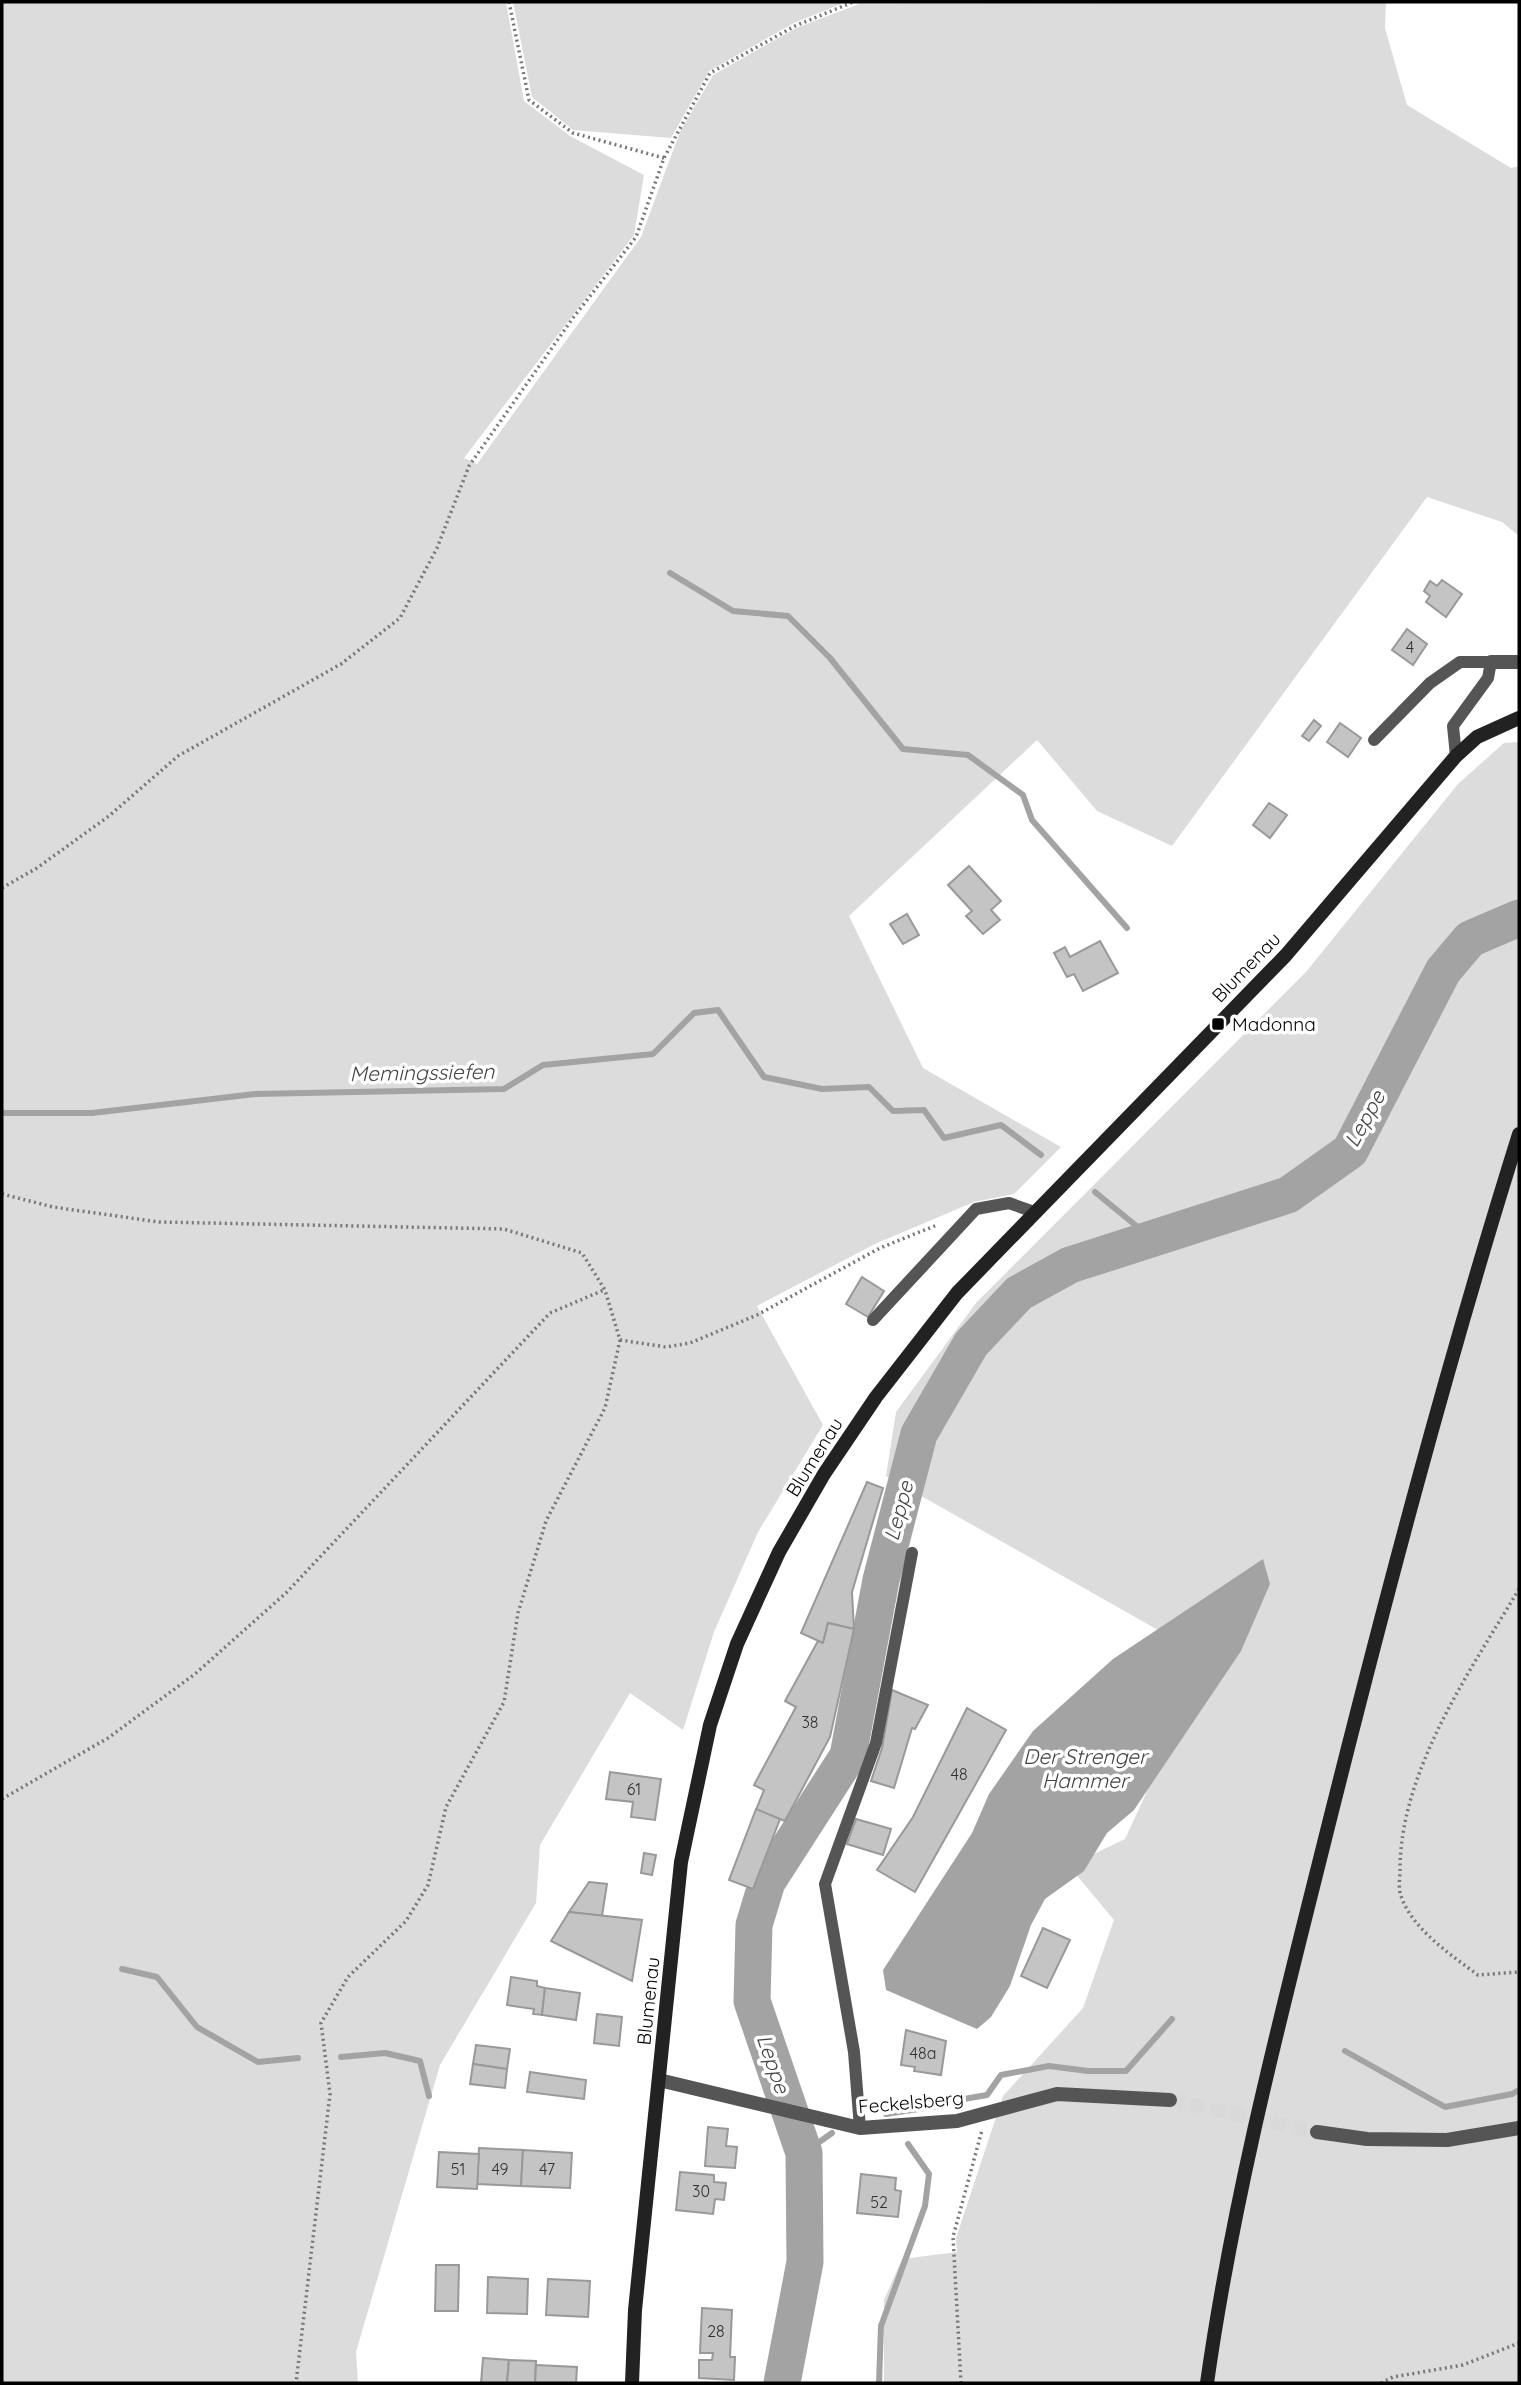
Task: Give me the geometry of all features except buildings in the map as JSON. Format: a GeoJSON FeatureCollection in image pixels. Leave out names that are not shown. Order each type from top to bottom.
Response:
{"type":"FeatureCollection","features":[{"type":"Feature","properties":{"kind":"main road","name":"Blumenau"},"geometry":{"type":"LineString","coordinates":[[632,2383],[635,2310],[681,1862],[710,1725],[737,1644],[779,1552],[824,1474],[876,1397],[957,1293],[1286,955],[1456,756],[1477,737],[1519,718]]}},
{"type":"Feature","properties":{"kind":"main road"},"geometry":{"type":"LineString","coordinates":[[1208,2383],[1244,2177],[1304,1924],[1376,1636],[1441,1395],[1519,1134]]}},
{"type":"Feature","properties":{"kind":"street"},"geometry":{"type":"LineString","coordinates":[[1491,662],[1519,662]]}},
{"type":"Feature","properties":{"kind":"street","name":"Feckelsberg"},"geometry":{"type":"LineString","coordinates":[[659,2080],[860,2128],[957,2121],[1057,2094],[1170,2100]]}},
{"type":"Feature","properties":{"kind":"street"},"geometry":{"type":"LineString","coordinates":[[1317,2132],[1367,2139],[1447,2140],[1519,2128]]}},
{"type":"Feature","properties":{"kind":"lane"},"geometry":{"type":"LineString","coordinates":[[1374,740],[1430,683],[1460,662],[1491,662],[1488,678],[1453,726],[1456,756]]}},
{"type":"Feature","properties":{"kind":"lane"},"geometry":{"type":"LineString","coordinates":[[873,1320],[976,1209],[1009,1203],[1034,1212]]}},
{"type":"Feature","properties":{"kind":"lane"},"geometry":{"type":"LineString","coordinates":[[860,2128],[854,2052],[825,1884],[876,1742],[912,1553]]}},
{"type":"Feature","properties":{"kind":"path"},"geometry":{"type":"LineString","coordinates":[[509,2],[529,100],[573,133],[664,158]]}},
{"type":"Feature","properties":{"kind":"path"},"geometry":{"type":"LineString","coordinates":[[2,888],[37,867],[109,816],[178,756],[341,664],[400,618],[437,548],[470,466],[573,318],[636,237],[664,158],[710,73],[795,26],[853,2]]}},
{"type":"Feature","properties":{"kind":"path"},"geometry":{"type":"LineString","coordinates":[[2,1194],[53,1207],[159,1222],[504,1229],[582,1253],[605,1290],[620,1340],[606,1408],[546,1521],[518,1613],[504,1702],[446,1807],[428,1885],[406,1922],[348,1977],[321,2023],[330,2094],[296,2383]]}},
{"type":"Feature","properties":{"kind":"path"},"geometry":{"type":"LineString","coordinates":[[620,1340],[666,1347],[690,1343],[757,1315],[880,1248],[940,1224]]}},
{"type":"Feature","properties":{"kind":"path"},"geometry":{"type":"LineString","coordinates":[[2,1799],[108,1738],[195,1674],[286,1593],[550,1313],[605,1290]]}},
{"type":"Feature","properties":{"kind":"path"},"geometry":{"type":"LineString","coordinates":[[1519,1589],[1436,1736],[1411,1793],[1400,1868],[1401,1896],[1426,1935],[1478,1975],[1519,1972]]}},
{"type":"Feature","properties":{"kind":"path"},"geometry":{"type":"LineString","coordinates":[[961,2383],[953,2237],[987,2112]]}},
{"type":"Feature","properties":{"kind":"path"},"geometry":{"type":"LineString","coordinates":[[1381,2383],[1393,2377],[1463,2365],[1519,2343]]}},
{"type":"Feature","properties":{"kind":"shaded area"},"geometry":{"type":"Polygon","coordinates":[[[2,2],[506,2],[524,101],[570,136],[644,175],[634,235],[464,458],[477,464],[641,237],[680,132],[713,75],[796,28],[859,4],[1386,2],[1385,28],[1407,105],[1511,168],[1519,166],[1519,536],[1502,522],[1427,497],[1172,846],[1097,811],[1037,740],[849,916],[923,1068],[1061,1147],[1014,1194],[974,1202],[875,1244],[757,1306],[823,1425],[758,1532],[714,1632],[683,1730],[630,1693],[540,1845],[536,1903],[440,2065],[356,2352],[358,2383],[2,2383],[2,2]]]}},
{"type":"Feature","properties":{"kind":"shaded area"},"geometry":{"type":"Polygon","coordinates":[[[513,2],[846,2],[794,23],[709,71],[671,138],[573,130],[532,97],[513,2]]]}},
{"type":"Feature","properties":{"kind":"shaded area"},"geometry":{"type":"Polygon","coordinates":[[[1519,742],[1519,2383],[884,2383],[884,2300],[902,2259],[957,2252],[956,2238],[1003,2096],[1083,2008],[1114,1920],[1069,1866],[1125,1839],[1189,1701],[1165,1634],[886,1476],[896,1412],[976,1303],[1306,972],[1458,784],[1504,743],[1519,742]]]}},
{"type":"Feature","properties":{"kind":"water","name":"Der Strenger Hammer"},"geometry":{"type":"Polygon","coordinates":[[[1263,1559],[1270,1584],[1241,1651],[1134,1810],[1107,1833],[1084,1871],[1045,1899],[1031,1925],[1010,1986],[991,2017],[977,2029],[886,1990],[883,1970],[972,1833],[989,1794],[1033,1731],[1113,1659],[1263,1559]]]}},
{"type":"Feature","properties":{"kind":"waterway"},"geometry":{"type":"LineString","coordinates":[[670,573],[733,611],[788,616],[830,658],[903,749],[968,755],[1023,795],[1032,820],[1127,928]]}},
{"type":"Feature","properties":{"kind":"waterway","name":"Leppe"},"geometry":{"type":"LineString","coordinates":[[782,2383],[805,2262],[804,2153],[752,2001],[754,1925],[767,1882],[848,1756],[881,1580],[919,1434],[971,1344],[1019,1293],[1070,1265],[1288,1195],[1350,1151],[1443,971],[1470,939],[1519,918]]}},
{"type":"Feature","properties":{"kind":"waterway","name":"Memingssiefen"},"geometry":{"type":"LineString","coordinates":[[2,1113],[92,1113],[255,1094],[504,1089],[543,1065],[653,1054],[694,1013],[718,1010],[764,1077],[822,1089],[869,1087],[893,1111],[924,1110],[944,1138],[1001,1125],[1041,1155]]}},
{"type":"Feature","properties":{"kind":"waterway","name":"Memingssiefen"},"geometry":{"type":"LineString","coordinates":[[1095,1192],[1151,1238]]}},
{"type":"Feature","properties":{"kind":"waterway"},"geometry":{"type":"LineString","coordinates":[[122,1969],[157,1977],[197,2027],[258,2062],[298,2058]]}},
{"type":"Feature","properties":{"kind":"waterway"},"geometry":{"type":"LineString","coordinates":[[964,2099],[987,2095],[1001,2075],[1049,2066],[1088,2071],[1126,2071],[1172,2019]]}},
{"type":"Feature","properties":{"kind":"waterway"},"geometry":{"type":"LineString","coordinates":[[1345,2051],[1445,2107],[1512,2094],[1519,2090]]}},
{"type":"Feature","properties":{"kind":"waterway"},"geometry":{"type":"LineString","coordinates":[[341,2057],[385,2053],[420,2061],[429,2096]]}},
{"type":"Feature","properties":{"kind":"waterway"},"geometry":{"type":"LineString","coordinates":[[886,2114],[944,2105]]}},
{"type":"Feature","properties":{"kind":"waterway"},"geometry":{"type":"LineString","coordinates":[[804,2153],[832,2133]]}},
{"type":"Feature","properties":{"kind":"waterway"},"geometry":{"type":"LineString","coordinates":[[879,2383],[881,2326],[925,2206],[929,2174],[908,2144]]}},
{"type":"Feature","properties":{"kind":"tunnel"},"geometry":{"type":"LineString","coordinates":[[1170,2100],[1317,2132]]}},
{"type":"Feature","properties":{"kind":"place","name":"Madonna"},"geometry":{"type":"Point","coordinates":[1218,1024]}}]}
